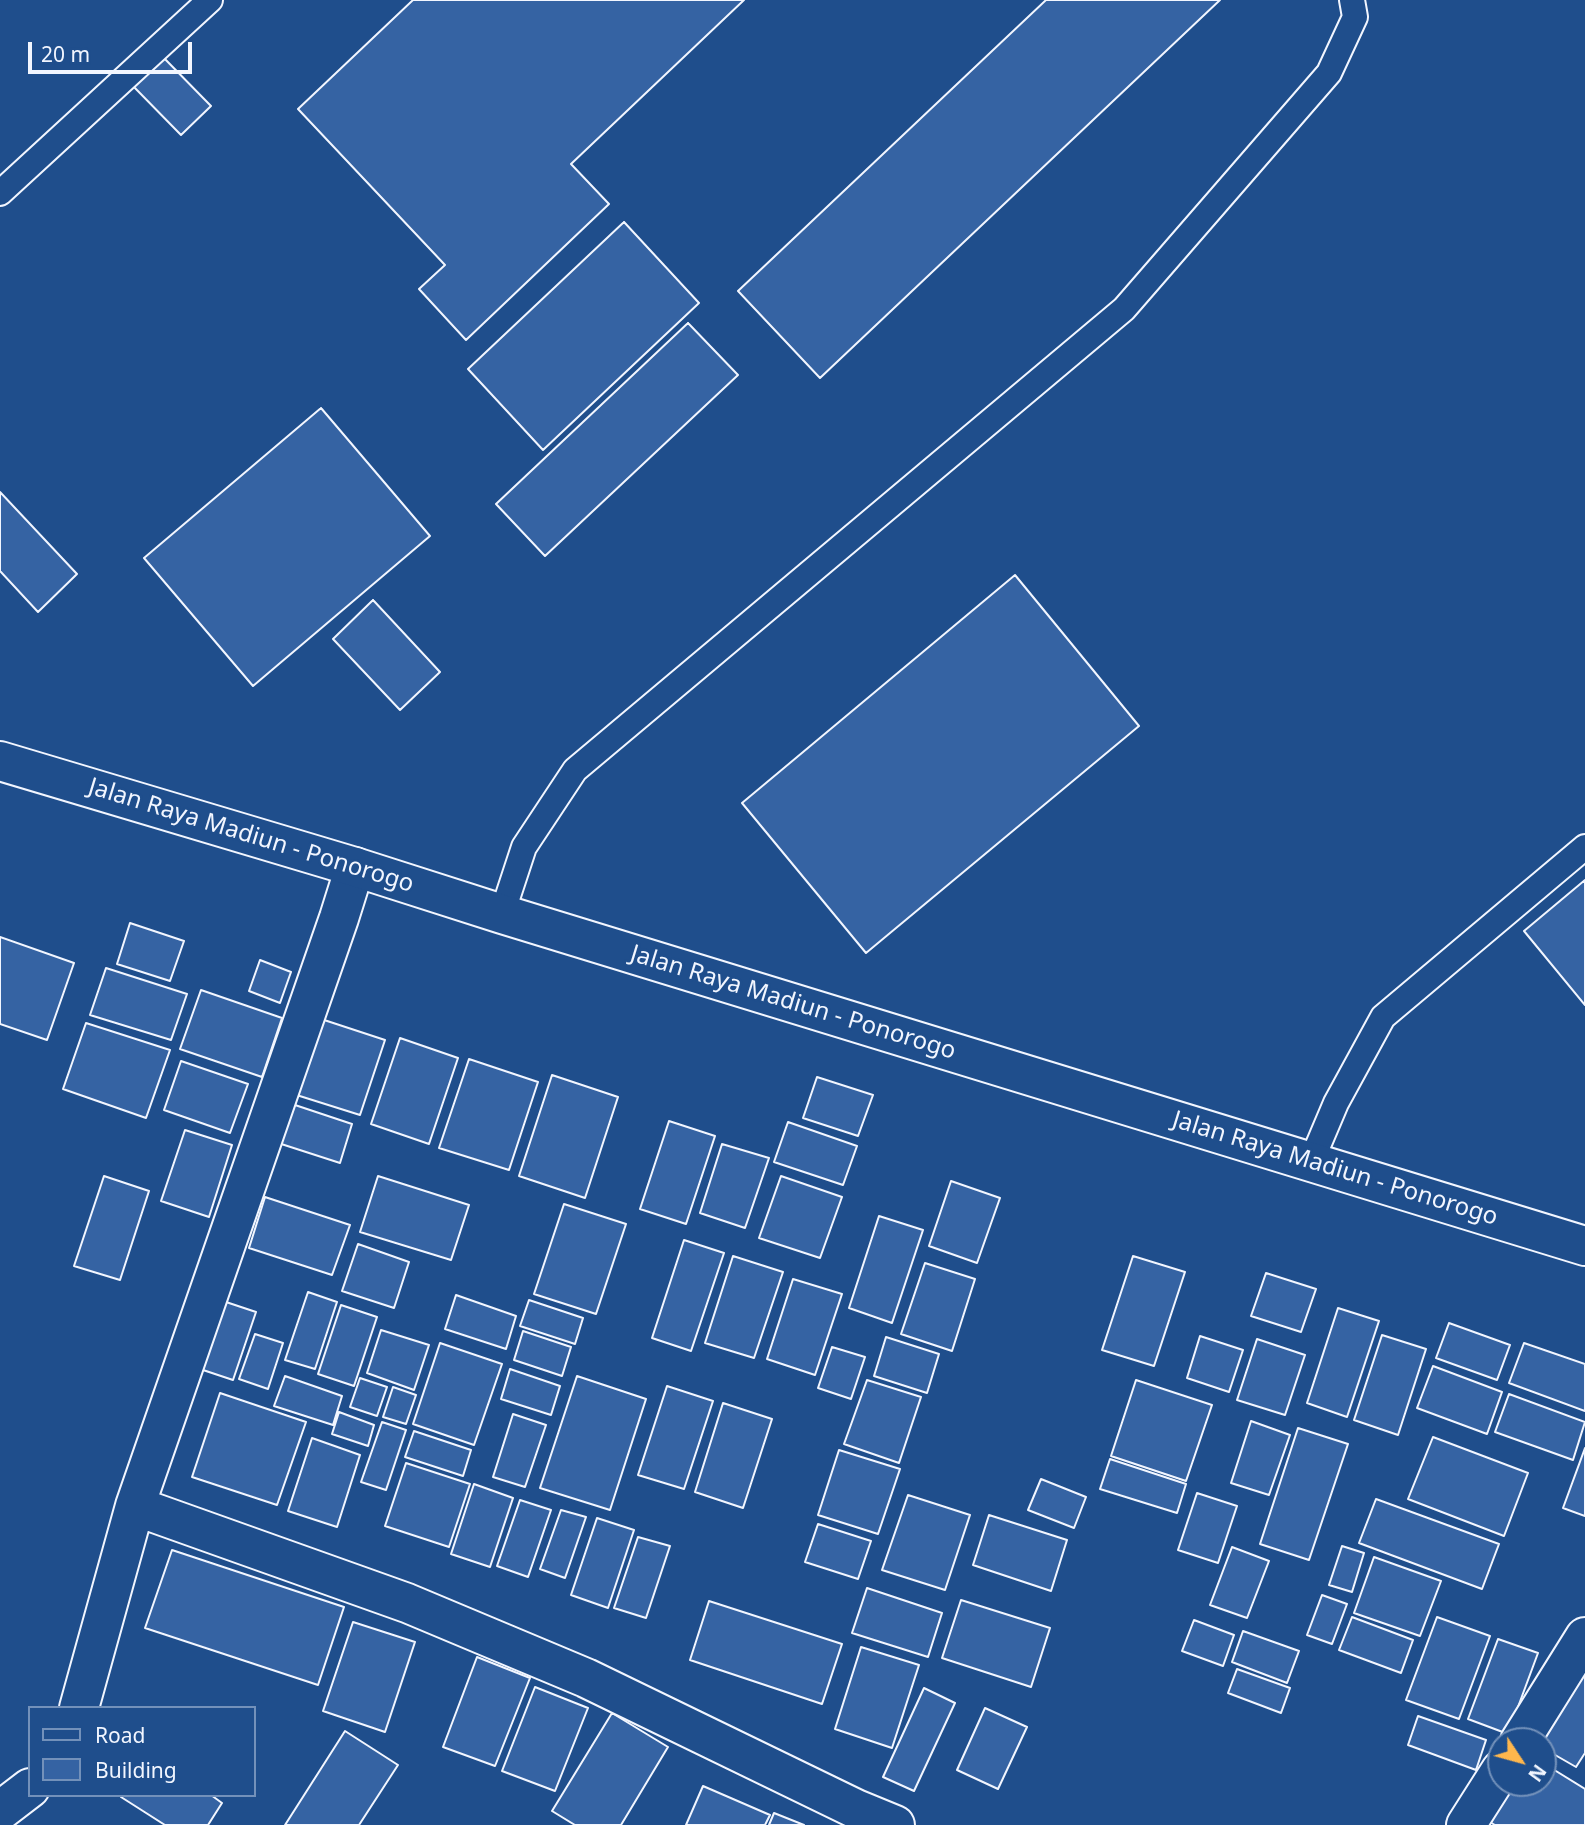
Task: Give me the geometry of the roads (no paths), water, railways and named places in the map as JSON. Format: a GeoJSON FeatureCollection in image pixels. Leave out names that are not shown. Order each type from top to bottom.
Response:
{"type":"FeatureCollection","features":[{"type":"Feature","properties":{"kind":"main road","name":"Jalan Raya Madiun - Ponorogo"},"geometry":{"type":"LineString","coordinates":[[0,761],[355,867],[1585,1246]]}},
{"type":"Feature","properties":{"kind":"main road"},"geometry":{"type":"LineString","coordinates":[[80,1706],[135,1506],[355,867]]}},
{"type":"Feature","properties":{"kind":"main road"},"geometry":{"type":"LineString","coordinates":[[135,1506],[407,1603],[586,1678],[856,1809],[895,1825]]}},
{"type":"Feature","properties":{"kind":"main road"},"geometry":{"type":"LineString","coordinates":[[1529,1727],[1585,1637]]}},
{"type":"Feature","properties":{"kind":"main road"},"geometry":{"type":"LineString","coordinates":[[0,1811],[28,1790]]}},
{"type":"Feature","properties":{"kind":"main road"},"geometry":{"type":"LineString","coordinates":[[1466,1825],[1487,1792]]}},
{"type":"Feature","properties":{"kind":"lane"},"geometry":{"type":"LineString","coordinates":[[0,193],[210,0]]}},
{"type":"Feature","properties":{"kind":"lane"},"geometry":{"type":"LineString","coordinates":[[502,914],[524,847],[575,770],[1124,309],[1329,73],[1355,16],[1352,0]]}},
{"type":"Feature","properties":{"kind":"lane"},"geometry":{"type":"LineString","coordinates":[[1311,1162],[1336,1103],[1383,1017],[1585,847]]}}]}
